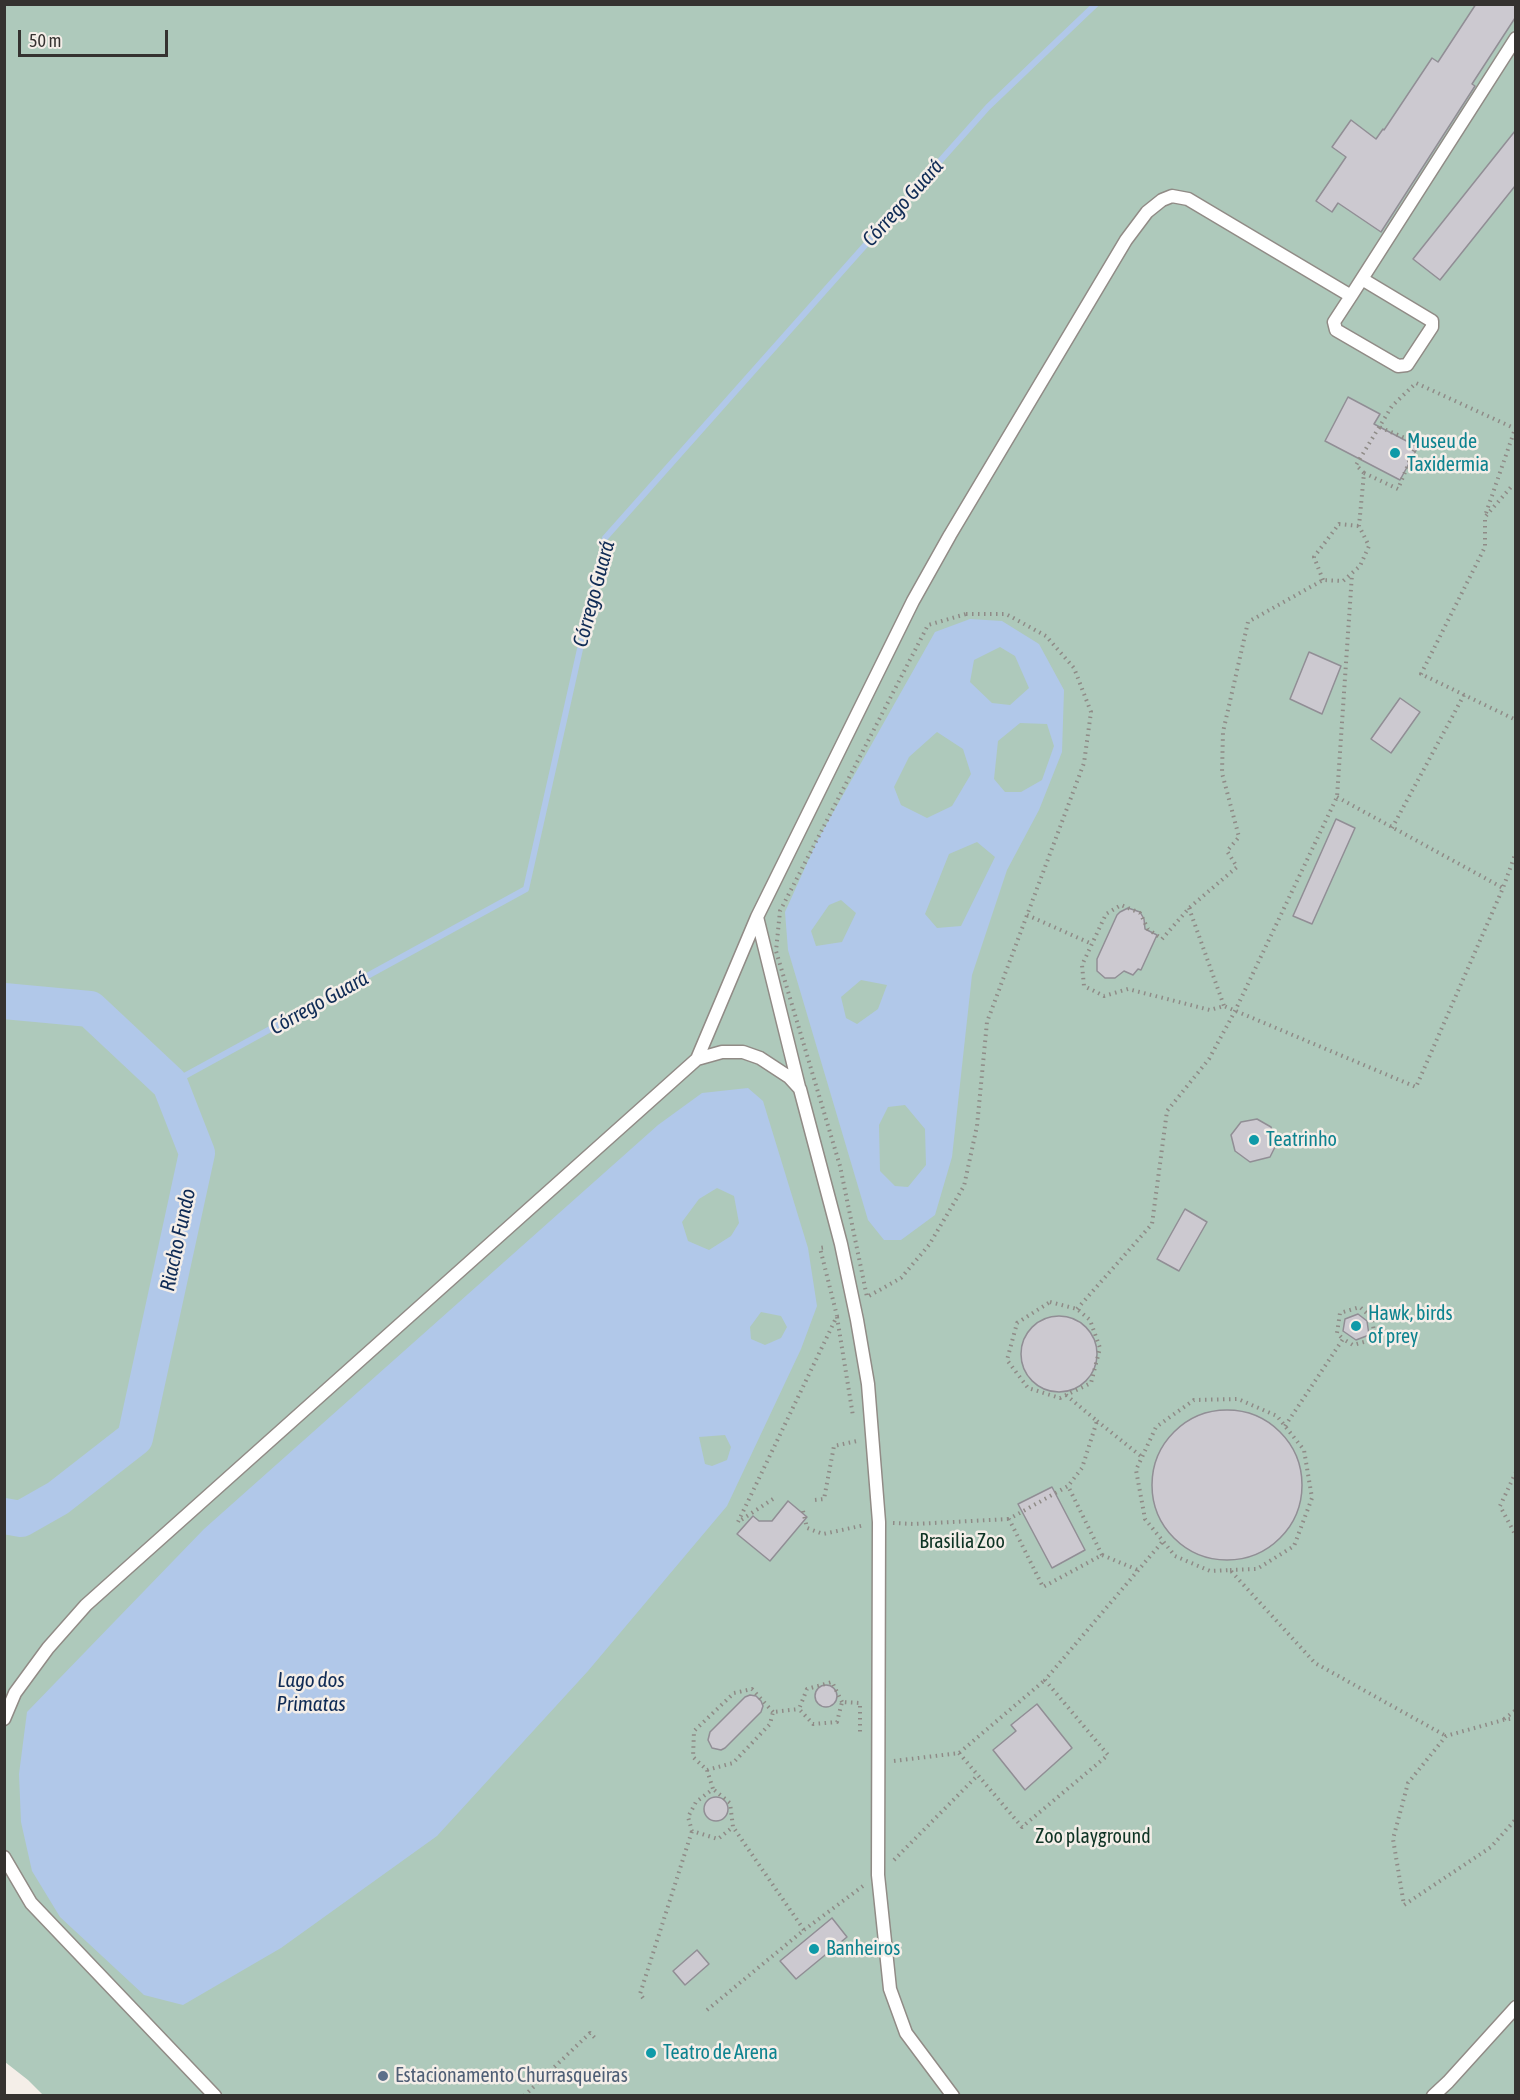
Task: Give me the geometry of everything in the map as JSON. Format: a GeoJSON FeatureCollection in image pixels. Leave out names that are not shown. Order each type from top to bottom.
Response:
{"type":"FeatureCollection","features":[{"type":"Feature","properties":{"kind":"lane"},"geometry":{"type":"LineString","coordinates":[[1362,279],[1431,321],[1432,327],[1407,365],[1398,366],[1336,330],[1334,322],[1515,38]]}},
{"type":"Feature","properties":{"kind":"lane"},"geometry":{"type":"LineString","coordinates":[[4,1719],[15,1693],[48,1648],[86,1605],[697,1059],[757,916],[913,601],[1126,240],[1147,212],[1162,200],[1172,196],[1188,199],[1351,296]]}},
{"type":"Feature","properties":{"kind":"lane"},"geometry":{"type":"LineString","coordinates":[[757,916],[841,1244],[868,1384],[879,1522],[878,1875],[890,1989],[906,2033],[952,2096]]}},
{"type":"Feature","properties":{"kind":"lane"},"geometry":{"type":"LineString","coordinates":[[697,1059],[722,1052],[743,1052],[760,1058],[789,1077],[800,1089]]}},
{"type":"Feature","properties":{"kind":"lane"},"geometry":{"type":"LineString","coordinates":[[4,1857],[31,1903],[215,2096]]}},
{"type":"Feature","properties":{"kind":"lane"},"geometry":{"type":"LineString","coordinates":[[1432,2096],[1448,2082],[1515,2007]]}},
{"type":"Feature","properties":{"kind":"path"},"geometry":{"type":"LineString","coordinates":[[1379,427],[1417,443],[1398,489],[1364,473],[1356,465],[1379,427],[1392,406],[1416,383],[1515,429],[1485,517],[1485,547],[1421,675],[1515,720]]}},
{"type":"Feature","properties":{"kind":"path"},"geometry":{"type":"LineString","coordinates":[[1364,473],[1359,526],[1369,546],[1360,566],[1343,581],[1323,580],[1248,622],[1223,732],[1221,772],[1239,837],[1227,851],[1237,867],[1189,908],[1162,939],[1148,929],[1140,913],[1121,905],[1106,914],[1082,965],[1084,986],[1104,996],[1128,989],[1210,1010],[1224,1006],[1416,1087],[1503,888],[1515,852]]}},
{"type":"Feature","properties":{"kind":"path"},"geometry":{"type":"LineString","coordinates":[[1485,517],[1511,487],[1515,489]]}},
{"type":"Feature","properties":{"kind":"path"},"geometry":{"type":"LineString","coordinates":[[1323,580],[1314,557],[1339,524],[1359,526]]}},
{"type":"Feature","properties":{"kind":"path"},"geometry":{"type":"LineString","coordinates":[[1077,1309],[1152,1224],[1167,1112],[1209,1059],[1235,1011],[1337,797],[1352,574]]}},
{"type":"Feature","properties":{"kind":"path"},"geometry":{"type":"LineString","coordinates":[[966,614],[1006,614],[1046,636],[1074,668],[1091,712],[1083,763],[1027,915],[987,1022],[976,1126],[964,1186],[929,1245],[901,1278],[867,1297],[840,1166],[776,951],[780,911],[928,625],[966,614]]}},
{"type":"Feature","properties":{"kind":"path"},"geometry":{"type":"LineString","coordinates":[[1392,828],[1464,695]]}},
{"type":"Feature","properties":{"kind":"path"},"geometry":{"type":"LineString","coordinates":[[1337,797],[1503,888]]}},
{"type":"Feature","properties":{"kind":"path"},"geometry":{"type":"LineString","coordinates":[[1189,908],[1224,1006]]}},
{"type":"Feature","properties":{"kind":"path"},"geometry":{"type":"LineString","coordinates":[[1027,915],[1092,944]]}},
{"type":"Feature","properties":{"kind":"path"},"geometry":{"type":"LineString","coordinates":[[820,1248],[837,1316],[853,1418]]}},
{"type":"Feature","properties":{"kind":"path"},"geometry":{"type":"LineString","coordinates":[[1050,1302],[1077,1309],[1090,1320],[1100,1348],[1092,1383],[1060,1398],[1028,1388],[1007,1360],[1017,1323],[1050,1302]]}},
{"type":"Feature","properties":{"kind":"path"},"geometry":{"type":"LineString","coordinates":[[1360,1307],[1372,1317],[1375,1339],[1353,1345],[1343,1339],[1337,1333],[1340,1313],[1360,1307]]}},
{"type":"Feature","properties":{"kind":"path"},"geometry":{"type":"LineString","coordinates":[[773,1499],[738,1522],[837,1316]]}},
{"type":"Feature","properties":{"kind":"path"},"geometry":{"type":"LineString","coordinates":[[1285,1426],[1343,1339]]}},
{"type":"Feature","properties":{"kind":"path"},"geometry":{"type":"LineString","coordinates":[[1066,1395],[1142,1457]]}},
{"type":"Feature","properties":{"kind":"path"},"geometry":{"type":"LineString","coordinates":[[1238,1399],[1277,1416],[1304,1450],[1312,1498],[1294,1545],[1257,1569],[1210,1570],[1174,1556],[1145,1519],[1136,1470],[1142,1457],[1156,1427],[1194,1400],[1238,1399]]}},
{"type":"Feature","properties":{"kind":"path"},"geometry":{"type":"LineString","coordinates":[[803,1511],[807,1528],[823,1534],[879,1522],[914,1524],[1009,1519],[1068,1486],[1082,1468],[1097,1421]]}},
{"type":"Feature","properties":{"kind":"path"},"geometry":{"type":"LineString","coordinates":[[855,1430],[858,1452]]}},
{"type":"Feature","properties":{"kind":"path"},"geometry":{"type":"LineString","coordinates":[[815,1500],[824,1498],[834,1446],[857,1441]]}},
{"type":"Feature","properties":{"kind":"path"},"geometry":{"type":"LineString","coordinates":[[1515,1473],[1500,1506],[1515,1536]]}},
{"type":"Feature","properties":{"kind":"path"},"geometry":{"type":"LineString","coordinates":[[1068,1486],[1102,1555],[1138,1570]]}},
{"type":"Feature","properties":{"kind":"path"},"geometry":{"type":"LineString","coordinates":[[862,1515],[863,1526]]}},
{"type":"Feature","properties":{"kind":"path"},"geometry":{"type":"LineString","coordinates":[[1009,1519],[1043,1587],[1102,1555]]}},
{"type":"Feature","properties":{"kind":"path"},"geometry":{"type":"LineString","coordinates":[[878,1763],[959,1753],[1045,1680],[1163,1541]]}},
{"type":"Feature","properties":{"kind":"path"},"geometry":{"type":"LineString","coordinates":[[1230,1570],[1315,1663],[1446,1736]]}},
{"type":"Feature","properties":{"kind":"path"},"geometry":{"type":"LineString","coordinates":[[959,1753],[1022,1827],[1108,1755],[1045,1680]]}},
{"type":"Feature","properties":{"kind":"path"},"geometry":{"type":"LineString","coordinates":[[832,1682],[842,1702],[837,1722],[813,1724],[799,1709],[807,1689],[832,1682]]}},
{"type":"Feature","properties":{"kind":"path"},"geometry":{"type":"LineString","coordinates":[[707,2010],[804,1930],[733,1827],[729,1803],[713,1789],[708,1770],[693,1756],[694,1731],[734,1693],[752,1689],[773,1712]]}},
{"type":"Feature","properties":{"kind":"path"},"geometry":{"type":"LineString","coordinates":[[842,1702],[860,1703],[860,1745]]}},
{"type":"Feature","properties":{"kind":"path"},"geometry":{"type":"LineString","coordinates":[[773,1712],[799,1709]]}},
{"type":"Feature","properties":{"kind":"path"},"geometry":{"type":"LineString","coordinates":[[1503,1720],[1515,1710]]}},
{"type":"Feature","properties":{"kind":"path"},"geometry":{"type":"LineString","coordinates":[[708,1770],[733,1763],[770,1724],[773,1712]]}},
{"type":"Feature","properties":{"kind":"path"},"geometry":{"type":"LineString","coordinates":[[1515,1718],[1446,1736],[1408,1783],[1393,1839],[1404,1905],[1491,1846],[1515,1819]]}},
{"type":"Feature","properties":{"kind":"path"},"geometry":{"type":"LineString","coordinates":[[643,1998],[640,1994],[692,1831],[688,1817],[696,1802],[713,1789]]}},
{"type":"Feature","properties":{"kind":"path"},"geometry":{"type":"LineString","coordinates":[[692,1831],[718,1839],[733,1827]]}},
{"type":"Feature","properties":{"kind":"path"},"geometry":{"type":"LineString","coordinates":[[524,2096],[590,2033],[597,2040]]}},
{"type":"Feature","properties":{"kind":"green space","name":"Brasilia Zoo"},"geometry":{"type":"Polygon","coordinates":[[[4,5],[1515,5],[1515,2095],[44,2096],[5,2062],[4,5]]]}},
{"type":"Feature","properties":{"kind":"water"},"geometry":{"type":"Polygon","coordinates":[[[970,619],[1002,621],[1039,644],[1064,690],[1062,752],[1039,810],[1007,870],[972,975],[952,1157],[935,1215],[901,1240],[884,1240],[868,1220],[788,950],[785,912],[817,841],[935,632],[970,619]],[[1000,647],[974,660],[970,682],[992,703],[1010,705],[1029,688],[1015,656],[1000,647]],[[1020,723],[998,741],[994,779],[1005,792],[1021,792],[1042,780],[1054,746],[1047,724],[1020,723]],[[937,732],[909,757],[894,787],[901,805],[927,818],[952,806],[971,774],[963,749],[937,732]],[[977,842],[949,854],[925,914],[937,928],[961,926],[995,857],[977,842]],[[841,900],[829,905],[811,931],[816,946],[842,942],[856,913],[841,900]],[[861,980],[841,997],[846,1018],[857,1024],[878,1009],[887,985],[861,980]],[[905,1105],[888,1107],[879,1125],[880,1171],[895,1186],[908,1187],[926,1165],[925,1129],[905,1105]]]}},
{"type":"Feature","properties":{"kind":"water","name":"Lago dos Primatas"},"geometry":{"type":"Polygon","coordinates":[[[748,1088],[763,1101],[808,1248],[817,1306],[801,1349],[727,1506],[588,1671],[437,1836],[281,1948],[183,2005],[144,1995],[60,1917],[32,1871],[21,1822],[19,1774],[27,1712],[204,1529],[658,1125],[702,1093],[748,1088]],[[717,1188],[699,1199],[682,1222],[688,1241],[709,1250],[731,1236],[739,1223],[734,1196],[717,1188]],[[761,1312],[750,1327],[751,1339],[765,1345],[781,1338],[787,1327],[781,1316],[761,1312]],[[725,1435],[699,1437],[705,1464],[712,1466],[727,1460],[731,1447],[725,1435]]]}},
{"type":"Feature","properties":{"kind":"building"},"geometry":{"type":"Polygon","coordinates":[[[1476,4],[1515,4],[1515,18],[1472,84],[1475,86],[1381,232],[1338,203],[1332,212],[1316,201],[1346,157],[1332,147],[1351,120],[1376,139],[1432,58],[1438,62],[1476,4]]]}},
{"type":"Feature","properties":{"kind":"building"},"geometry":{"type":"Polygon","coordinates":[[[1515,131],[1515,186],[1440,280],[1413,259],[1515,131]]]}},
{"type":"Feature","properties":{"kind":"building"},"geometry":{"type":"Polygon","coordinates":[[[1348,397],[1380,414],[1374,424],[1418,447],[1400,480],[1325,441],[1348,397]]]}},
{"type":"Feature","properties":{"kind":"building"},"geometry":{"type":"Polygon","coordinates":[[[1309,652],[1341,666],[1322,714],[1290,699],[1309,652]]]}},
{"type":"Feature","properties":{"kind":"building"},"geometry":{"type":"Polygon","coordinates":[[[1400,698],[1420,712],[1391,753],[1371,739],[1400,698]]]}},
{"type":"Feature","properties":{"kind":"building"},"geometry":{"type":"Polygon","coordinates":[[[1336,819],[1355,828],[1312,924],[1293,916],[1336,819]]]}},
{"type":"Feature","properties":{"kind":"building"},"geometry":{"type":"Polygon","coordinates":[[[1128,908],[1140,912],[1144,919],[1145,929],[1157,935],[1141,970],[1138,969],[1133,975],[1124,971],[1115,978],[1105,978],[1097,971],[1097,959],[1117,915],[1128,908]]]}},
{"type":"Feature","properties":{"kind":"building","name":"Teatrinho"},"geometry":{"type":"Polygon","coordinates":[[[1257,1119],[1271,1127],[1276,1145],[1270,1157],[1250,1162],[1235,1151],[1231,1135],[1241,1122],[1257,1119]]]}},
{"type":"Feature","properties":{"kind":"building"},"geometry":{"type":"Polygon","coordinates":[[[1185,1209],[1207,1222],[1179,1271],[1157,1259],[1185,1209]]]}},
{"type":"Feature","properties":{"kind":"building","name":"Hawk, birds of prey"},"geometry":{"type":"Polygon","coordinates":[[[1358,1314],[1367,1321],[1369,1335],[1356,1340],[1343,1331],[1345,1319],[1358,1314]]]}},
{"type":"Feature","properties":{"kind":"building"},"geometry":{"type":"Polygon","coordinates":[[[1059,1316],[1074,1319],[1086,1327],[1094,1339],[1097,1354],[1094,1369],[1086,1381],[1074,1389],[1059,1392],[1044,1389],[1032,1381],[1024,1369],[1021,1354],[1024,1339],[1032,1327],[1044,1319],[1059,1316]]]}},
{"type":"Feature","properties":{"kind":"building"},"geometry":{"type":"Polygon","coordinates":[[[1227,1410],[1256,1416],[1280,1432],[1296,1456],[1302,1485],[1296,1514],[1280,1538],[1256,1554],[1227,1560],[1198,1554],[1174,1538],[1158,1514],[1152,1485],[1158,1456],[1174,1432],[1198,1416],[1227,1410]]]}},
{"type":"Feature","properties":{"kind":"building"},"geometry":{"type":"Polygon","coordinates":[[[1052,1487],[1085,1550],[1052,1568],[1018,1504],[1052,1487]]]}},
{"type":"Feature","properties":{"kind":"building"},"geometry":{"type":"Polygon","coordinates":[[[788,1501],[807,1517],[770,1561],[737,1534],[753,1516],[759,1521],[772,1521],[788,1501]]]}},
{"type":"Feature","properties":{"kind":"building"},"geometry":{"type":"Polygon","coordinates":[[[826,1685],[834,1688],[837,1696],[834,1704],[826,1707],[818,1704],[815,1696],[818,1688],[826,1685]]]}},
{"type":"Feature","properties":{"kind":"building"},"geometry":{"type":"Polygon","coordinates":[[[756,1696],[761,1701],[763,1706],[761,1712],[725,1748],[721,1750],[712,1748],[708,1740],[710,1732],[745,1697],[756,1696]]]}},
{"type":"Feature","properties":{"kind":"building"},"geometry":{"type":"Polygon","coordinates":[[[1037,1704],[1072,1748],[1025,1790],[993,1750],[1016,1731],[1011,1725],[1037,1704]]]}},
{"type":"Feature","properties":{"kind":"building"},"geometry":{"type":"Polygon","coordinates":[[[716,1797],[721,1798],[727,1804],[727,1814],[721,1820],[716,1821],[711,1820],[705,1814],[704,1809],[705,1804],[711,1798],[716,1797]]]}},
{"type":"Feature","properties":{"kind":"building","name":"Banheiros"},"geometry":{"type":"Polygon","coordinates":[[[832,1918],[847,1937],[796,1979],[780,1961],[832,1918]]]}},
{"type":"Feature","properties":{"kind":"building"},"geometry":{"type":"Polygon","coordinates":[[[697,1950],[709,1964],[685,1985],[673,1971],[697,1950]]]}},
{"type":"Feature","properties":{"kind":"waterway","name":"Córrego Guará"},"geometry":{"type":"LineString","coordinates":[[170,1084],[526,889],[605,538],[988,107],[1096,4]]}},
{"type":"Feature","properties":{"kind":"waterway","name":"Riacho Fundo"},"geometry":{"type":"LineString","coordinates":[[4,1001],[90,1009],[170,1084],[197,1153],[135,1438],[58,1498],[21,1519],[4,1516]]}},
{"type":"Feature","properties":{"kind":"place","name":"Museu de Taxidermia"},"geometry":{"type":"Point","coordinates":[1395,453]}},
{"type":"Feature","properties":{"kind":"place","name":"Teatrinho"},"geometry":{"type":"Point","coordinates":[1254,1140]}},
{"type":"Feature","properties":{"kind":"place","name":"Hawk, birds of prey"},"geometry":{"type":"Point","coordinates":[1356,1326]}},
{"type":"Feature","properties":{"kind":"place","name":"Banheiros"},"geometry":{"type":"Point","coordinates":[814,1949]}},
{"type":"Feature","properties":{"kind":"place","name":"Teatro de Arena"},"geometry":{"type":"Point","coordinates":[651,2053]}},
{"type":"Feature","properties":{"kind":"place","name":"Estacionamento Churrasqueiras"},"geometry":{"type":"Point","coordinates":[383,2076]}},
{"type":"Feature","properties":{"kind":"park label","name":"Zoo playground"},"geometry":{"type":"Point","coordinates":[1093,1837]}}]}
